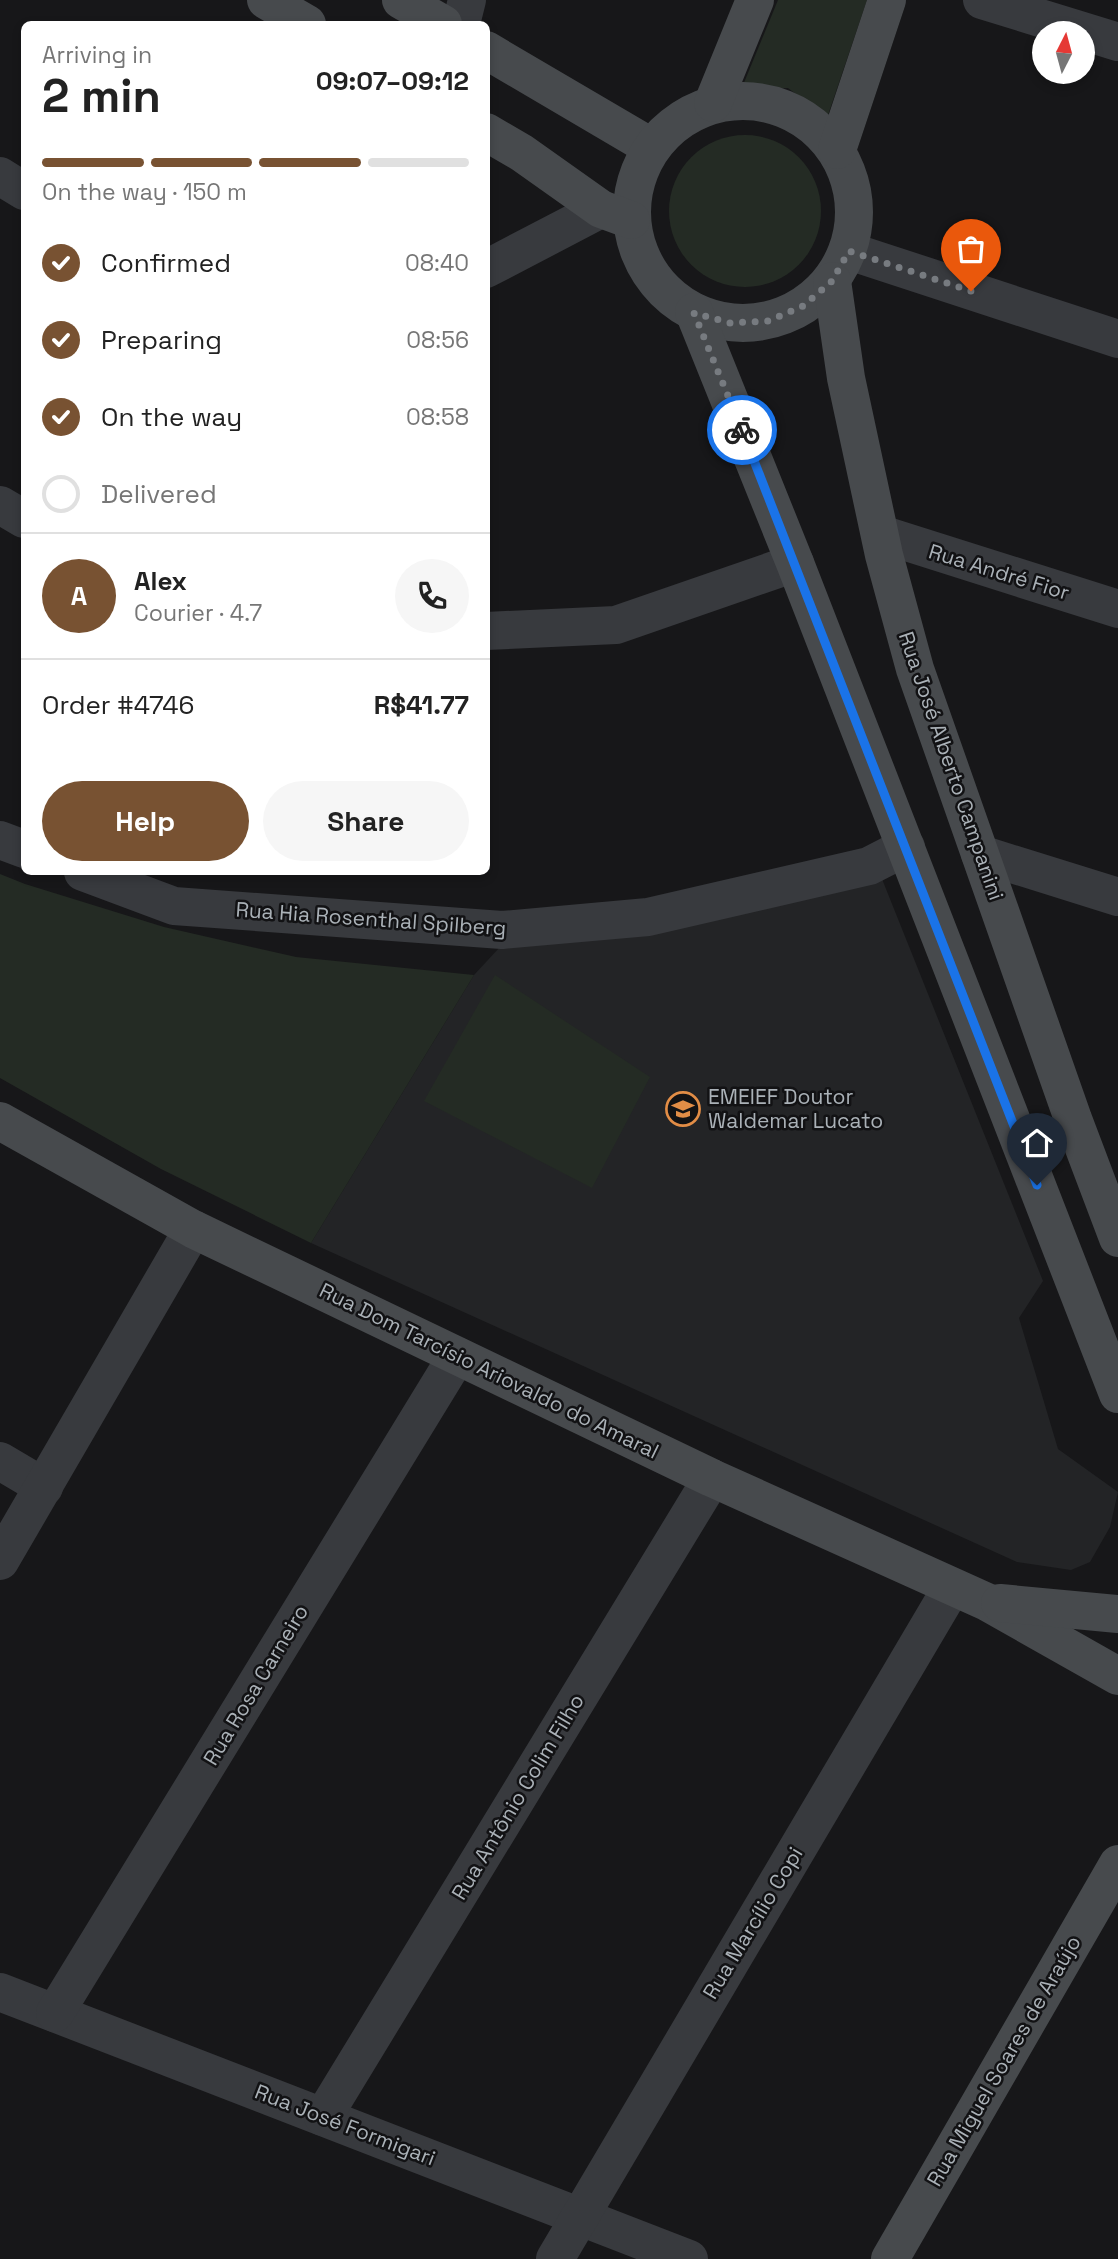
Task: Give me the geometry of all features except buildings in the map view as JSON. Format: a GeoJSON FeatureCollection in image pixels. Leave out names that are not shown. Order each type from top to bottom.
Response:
{"type":"FeatureCollection","features":[{"type":"Feature","properties":{"kind":"street"},"geometry":{"type":"LineString","coordinates":[[266,0],[302,21]]}},
{"type":"Feature","properties":{"kind":"street"},"geometry":{"type":"LineString","coordinates":[[401,0],[438,21]]}},
{"type":"Feature","properties":{"kind":"street"},"geometry":{"type":"LineString","coordinates":[[462,21],[467,0]]}},
{"type":"Feature","properties":{"kind":"street"},"geometry":{"type":"LineString","coordinates":[[713,103],[755,0]]}},
{"type":"Feature","properties":{"kind":"street"},"geometry":{"type":"LineString","coordinates":[[837,150],[887,0]]}},
{"type":"Feature","properties":{"kind":"street"},"geometry":{"type":"LineString","coordinates":[[982,0],[1118,42]]}},
{"type":"Feature","properties":{"kind":"street"},"geometry":{"type":"LineString","coordinates":[[490,52],[651,147]]}},
{"type":"Feature","properties":{"kind":"street"},"geometry":{"type":"LineString","coordinates":[[490,134],[616,215],[663,289],[694,313],[730,323],[768,321],[803,306],[840,266],[856,216],[852,182],[837,150],[813,124],[783,107],[749,100],[713,103],[679,120],[651,147],[616,215],[490,267]]}},
{"type":"Feature","properties":{"kind":"street"},"geometry":{"type":"LineString","coordinates":[[0,176],[21,189]]}},
{"type":"Feature","properties":{"kind":"street"},"geometry":{"type":"LineString","coordinates":[[840,266],[1118,339]]}},
{"type":"Feature","properties":{"kind":"street","name":"Rua José Alberto Campanini"},"geometry":{"type":"LineString","coordinates":[[840,266],[846,378],[884,555],[915,668],[1073,1119],[1118,1238]]}},
{"type":"Feature","properties":{"kind":"street"},"geometry":{"type":"LineString","coordinates":[[694,313],[795,563],[1118,1394]]}},
{"type":"Feature","properties":{"kind":"street"},"geometry":{"type":"LineString","coordinates":[[0,505],[21,517]]}},
{"type":"Feature","properties":{"kind":"street","name":"Rua André Fior"},"geometry":{"type":"LineString","coordinates":[[881,534],[1118,609]]}},
{"type":"Feature","properties":{"kind":"street"},"geometry":{"type":"LineString","coordinates":[[490,631],[616,625],[795,563]]}},
{"type":"Feature","properties":{"kind":"street"},"geometry":{"type":"LineString","coordinates":[[0,840],[21,848]]}},
{"type":"Feature","properties":{"kind":"street","name":"Rua Hia Rosenthal Spilberg"},"geometry":{"type":"LineString","coordinates":[[91,875],[174,906],[502,930],[648,918],[869,866],[906,847]]}},
{"type":"Feature","properties":{"kind":"street"},"geometry":{"type":"LineString","coordinates":[[980,854],[1118,897]]}},
{"type":"Feature","properties":{"kind":"street","name":"Rua Dom Tarcísio Ariovaldo do Amaral"},"geometry":{"type":"LineString","coordinates":[[0,1121],[193,1229],[712,1478],[987,1602],[1118,1676]]}},
{"type":"Feature","properties":{"kind":"street"},"geometry":{"type":"LineString","coordinates":[[0,1561],[193,1229]]}},
{"type":"Feature","properties":{"kind":"street","name":"Rua Rosa Carneiro"},"geometry":{"type":"LineString","coordinates":[[55,2013],[457,1356]]}},
{"type":"Feature","properties":{"kind":"street"},"geometry":{"type":"LineString","coordinates":[[0,1461],[44,1487]]}},
{"type":"Feature","properties":{"kind":"street","name":"Rua Antônio Colim Filho"},"geometry":{"type":"LineString","coordinates":[[323,2117],[712,1478]]}},
{"type":"Feature","properties":{"kind":"street","name":"Rua Marcílio Copi"},"geometry":{"type":"LineString","coordinates":[[555,2259],[952,1587]]}},
{"type":"Feature","properties":{"kind":"street","name":"Rua Dom Tarcísio Ariovaldo do Amaral"},"geometry":{"type":"LineString","coordinates":[[987,1602],[1118,1614]]}},
{"type":"Feature","properties":{"kind":"street","name":"Rua Miguel Soares de Araújo"},"geometry":{"type":"LineString","coordinates":[[890,2259],[1118,1864]]}},
{"type":"Feature","properties":{"kind":"street","name":"Rua José Formigari"},"geometry":{"type":"LineString","coordinates":[[0,1992],[689,2259]]}},
{"type":"Feature","properties":{"kind":"shaded area"},"geometry":{"type":"Polygon","coordinates":[[[778,0],[867,0],[827,118],[788,88],[741,90],[778,0]]]}},
{"type":"Feature","properties":{"kind":"shaded area"},"geometry":{"type":"Polygon","coordinates":[[[745,135],[774,141],[799,157],[815,182],[821,211],[815,240],[799,265],[774,281],[745,287],[716,281],[691,265],[675,240],[669,211],[675,182],[691,157],[716,141],[745,135]]]}},
{"type":"Feature","properties":{"kind":"shaded area"},"geometry":{"type":"Polygon","coordinates":[[[0,874],[164,927],[296,957],[474,975],[311,1243],[161,1169],[0,1078],[0,874]]]}},
{"type":"Feature","properties":{"kind":"shaded area","name":"EMEIEF Doutor Waldemar Lucato"},"geometry":{"type":"Polygon","coordinates":[[[882,879],[1043,1281],[1019,1318],[1058,1449],[1118,1492],[1110,1527],[1090,1562],[1071,1570],[1017,1562],[311,1243],[474,975],[500,947],[882,879]]]}},
{"type":"Feature","properties":{"kind":"shaded area"},"geometry":{"type":"Polygon","coordinates":[[[495,975],[650,1077],[592,1188],[424,1101],[495,975]]]}},
{"type":"Feature","properties":{"kind":"way so far"},"geometry":{"type":"LineString","coordinates":[[742,430],[694,313],[730,323],[768,321],[803,306],[832,281],[849,251],[971,291]]}},
{"type":"Feature","properties":{"kind":"place","name":"EMEIEF Doutor Waldemar Lucato"},"geometry":{"type":"Point","coordinates":[683,1109]}},
{"type":"Feature","properties":{"kind":"route"},"geometry":{"type":"LineString","coordinates":[[742,430],[1037,1185]]}}]}
